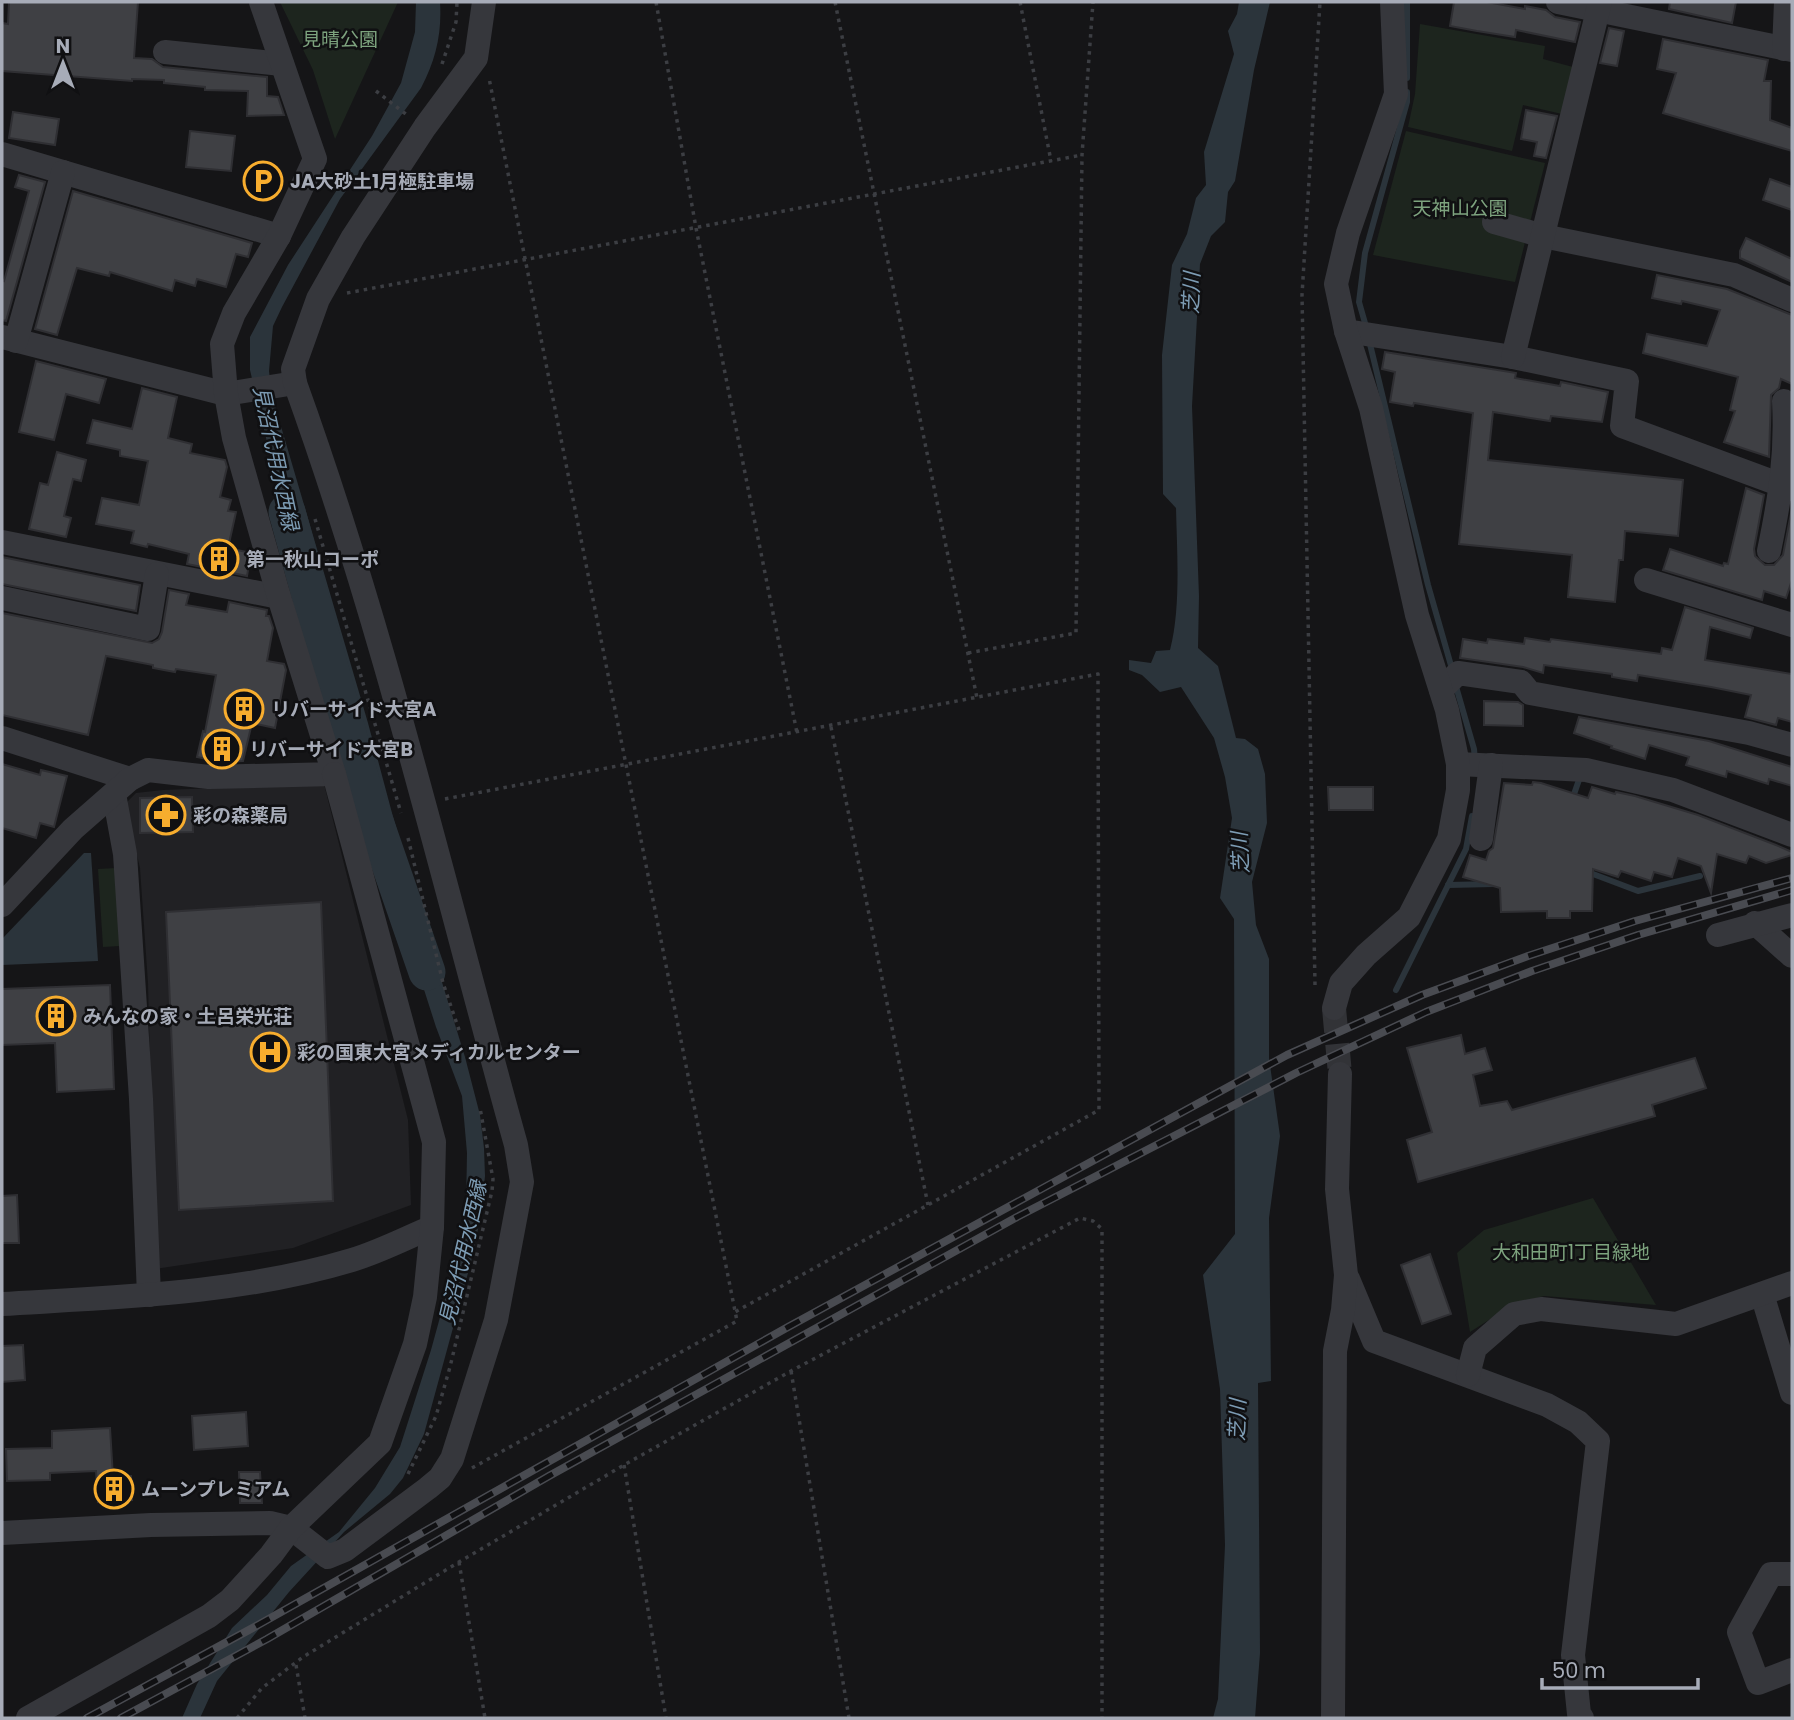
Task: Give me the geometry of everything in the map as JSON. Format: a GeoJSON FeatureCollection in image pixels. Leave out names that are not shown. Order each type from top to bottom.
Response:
{"type":"FeatureCollection","features":[{"type":"Feature","properties":{"kind":"street"},"geometry":{"type":"LineString","coordinates":[[28,1718],[209,1616],[229,1600],[380,1443],[415,1344],[425,1297],[432,1227],[434,1142],[334,774],[279,597],[234,438],[226,394],[222,344],[234,313],[279,236],[315,159],[261,2]]}},
{"type":"Feature","properties":{"kind":"street"},"geometry":{"type":"LineString","coordinates":[[2,1533],[150,1525],[270,1523],[295,1532],[328,1557],[345,1550],[440,1478],[452,1459],[496,1320],[522,1182],[516,1145],[424,803],[345,532],[295,383],[293,369],[318,299],[367,215],[425,127],[476,58],[484,2]]}},
{"type":"Feature","properties":{"kind":"street"},"geometry":{"type":"LineString","coordinates":[[1334,1008],[1341,983],[1366,955],[1409,917],[1449,839],[1458,790],[1458,764],[1441,690],[1417,615],[1371,408],[1346,331],[1336,284],[1348,233],[1396,94],[1392,2]]}},
{"type":"Feature","properties":{"kind":"street"},"geometry":{"type":"LineString","coordinates":[[1558,2],[1599,6],[1788,50],[1786,2]]}},
{"type":"Feature","properties":{"kind":"street"},"geometry":{"type":"LineString","coordinates":[[1513,357],[1599,6]]}},
{"type":"Feature","properties":{"kind":"street"},"geometry":{"type":"LineString","coordinates":[[165,52],[282,64]]}},
{"type":"Feature","properties":{"kind":"street"},"geometry":{"type":"LineString","coordinates":[[2,154],[279,236]]}},
{"type":"Feature","properties":{"kind":"street"},"geometry":{"type":"LineString","coordinates":[[63,172],[9,339],[226,394],[295,383]]}},
{"type":"Feature","properties":{"kind":"street"},"geometry":{"type":"LineString","coordinates":[[1494,222],[1543,236],[1734,275],[1792,300]]}},
{"type":"Feature","properties":{"kind":"street"},"geometry":{"type":"LineString","coordinates":[[1346,331],[1513,357],[1627,381],[1622,426],[1787,487]]}},
{"type":"Feature","properties":{"kind":"street"},"geometry":{"type":"LineString","coordinates":[[1769,551],[1787,487],[1784,401]]}},
{"type":"Feature","properties":{"kind":"street"},"geometry":{"type":"LineString","coordinates":[[2,542],[279,597]]}},
{"type":"Feature","properties":{"kind":"street"},"geometry":{"type":"LineString","coordinates":[[2,598],[148,629],[157,574]]}},
{"type":"Feature","properties":{"kind":"street"},"geometry":{"type":"LineString","coordinates":[[1646,580],[1792,625]]}},
{"type":"Feature","properties":{"kind":"street"},"geometry":{"type":"LineString","coordinates":[[1441,690],[1458,673],[1521,682],[1530,693],[1749,733],[1792,745]]}},
{"type":"Feature","properties":{"kind":"street"},"geometry":{"type":"LineString","coordinates":[[2,738],[122,787]]}},
{"type":"Feature","properties":{"kind":"street"},"geometry":{"type":"LineString","coordinates":[[1458,764],[1586,770],[1672,790],[1792,835]]}},
{"type":"Feature","properties":{"kind":"street"},"geometry":{"type":"LineString","coordinates":[[1481,839],[1491,765]]}},
{"type":"Feature","properties":{"kind":"street"},"geometry":{"type":"LineString","coordinates":[[2,905],[73,829],[122,787],[148,770],[209,777],[334,774]]}},
{"type":"Feature","properties":{"kind":"street"},"geometry":{"type":"LineString","coordinates":[[122,787],[141,1098],[149,1295]]}},
{"type":"Feature","properties":{"kind":"street"},"geometry":{"type":"LineString","coordinates":[[1718,935],[1792,915]]}},
{"type":"Feature","properties":{"kind":"street"},"geometry":{"type":"LineString","coordinates":[[1755,923],[1792,956]]}},
{"type":"Feature","properties":{"kind":"street"},"geometry":{"type":"LineString","coordinates":[[1333,1718],[1335,1351],[1346,1275],[1337,1189],[1340,1074]]}},
{"type":"Feature","properties":{"kind":"street"},"geometry":{"type":"LineString","coordinates":[[2,1304],[229,1287],[354,1259],[432,1227]]}},
{"type":"Feature","properties":{"kind":"street"},"geometry":{"type":"LineString","coordinates":[[1346,1275],[1374,1341]]}},
{"type":"Feature","properties":{"kind":"street"},"geometry":{"type":"LineString","coordinates":[[1468,1376],[1475,1348],[1514,1314],[1541,1309],[1676,1324],[1792,1283]]}},
{"type":"Feature","properties":{"kind":"street"},"geometry":{"type":"LineString","coordinates":[[1762,1294],[1792,1393]]}},
{"type":"Feature","properties":{"kind":"street"},"geometry":{"type":"LineString","coordinates":[[1335,1351],[1374,1341],[1547,1405],[1578,1422],[1598,1441],[1573,1655],[1579,1714],[1583,1718]]}},
{"type":"Feature","properties":{"kind":"street"},"geometry":{"type":"LineString","coordinates":[[1792,1574],[1772,1574],[1739,1632],[1758,1682],[1792,1670]]}},
{"type":"Feature","properties":{"kind":"path"},"geometry":{"type":"LineString","coordinates":[[438,76],[456,22],[457,2]]}},
{"type":"Feature","properties":{"kind":"path"},"geometry":{"type":"LineString","coordinates":[[656,2],[696,228],[797,733]]}},
{"type":"Feature","properties":{"kind":"path"},"geometry":{"type":"LineString","coordinates":[[835,2],[977,698]]}},
{"type":"Feature","properties":{"kind":"path"},"geometry":{"type":"LineString","coordinates":[[1020,2],[1051,161]]}},
{"type":"Feature","properties":{"kind":"path"},"geometry":{"type":"LineString","coordinates":[[968,653],[1076,633],[1082,155],[1093,2]]}},
{"type":"Feature","properties":{"kind":"path"},"geometry":{"type":"LineString","coordinates":[[1315,989],[1302,295],[1320,2]]}},
{"type":"Feature","properties":{"kind":"path"},"geometry":{"type":"LineString","coordinates":[[440,1478],[478,1467],[737,1321],[488,71]]}},
{"type":"Feature","properties":{"kind":"path"},"geometry":{"type":"LineString","coordinates":[[376,91],[409,116]]}},
{"type":"Feature","properties":{"kind":"path"},"geometry":{"type":"LineString","coordinates":[[318,299],[1082,155]]}},
{"type":"Feature","properties":{"kind":"path"},"geometry":{"type":"LineString","coordinates":[[312,509],[402,816]]}},
{"type":"Feature","properties":{"kind":"path"},"geometry":{"type":"LineString","coordinates":[[424,803],[1098,674],[1099,1110],[735,1312]]}},
{"type":"Feature","properties":{"kind":"path"},"geometry":{"type":"LineString","coordinates":[[831,726],[928,1205]]}},
{"type":"Feature","properties":{"kind":"path"},"geometry":{"type":"LineString","coordinates":[[405,827],[440,971],[463,1041]]}},
{"type":"Feature","properties":{"kind":"path"},"geometry":{"type":"LineString","coordinates":[[397,1510],[409,1468],[436,1416],[492,1191],[480,1107]]}},
{"type":"Feature","properties":{"kind":"path"},"geometry":{"type":"LineString","coordinates":[[237,1718],[262,1688],[303,1657],[459,1562],[791,1371],[1080,1218],[1093,1221],[1102,1229],[1102,1718]]}},
{"type":"Feature","properties":{"kind":"path"},"geometry":{"type":"LineString","coordinates":[[791,1371],[849,1718]]}},
{"type":"Feature","properties":{"kind":"path"},"geometry":{"type":"LineString","coordinates":[[624,1465],[666,1718]]}},
{"type":"Feature","properties":{"kind":"path"},"geometry":{"type":"LineString","coordinates":[[459,1562],[485,1718]]}},
{"type":"Feature","properties":{"kind":"path"},"geometry":{"type":"LineString","coordinates":[[296,1664],[305,1718]]}},
{"type":"Feature","properties":{"kind":"shaded area","name":"彩の国東大宮メディカルセンター"},"geometry":{"type":"Polygon","coordinates":[[[324,784],[408,1120],[411,1205],[293,1248],[155,1269],[148,983],[140,868],[125,804],[136,793],[163,790],[324,784]]]}},
{"type":"Feature","properties":{"kind":"green space","name":"見晴公園"},"geometry":{"type":"Polygon","coordinates":[[[280,2],[398,2],[335,139],[313,70],[280,2]]]}},
{"type":"Feature","properties":{"kind":"green space"},"geometry":{"type":"Polygon","coordinates":[[[1420,24],[1545,46],[1543,59],[1573,67],[1562,114],[1523,105],[1512,151],[1408,127],[1415,94],[1420,24]]]}},
{"type":"Feature","properties":{"kind":"green space","name":"天神山公園"},"geometry":{"type":"Polygon","coordinates":[[[1406,131],[1545,163],[1515,282],[1373,255],[1406,131]]]}},
{"type":"Feature","properties":{"kind":"green space"},"geometry":{"type":"Polygon","coordinates":[[[116,868],[120,946],[103,947],[98,869],[116,868]]]}},
{"type":"Feature","properties":{"kind":"green space","name":"大和田町1丁目緑地"},"geometry":{"type":"Polygon","coordinates":[[[1593,1198],[1656,1305],[1544,1296],[1514,1304],[1470,1332],[1457,1253],[1484,1230],[1593,1198]]]}},
{"type":"Feature","properties":{"kind":"water","name":"見沼代用水西縁"},"geometry":{"type":"Polygon","coordinates":[[[416,2],[440,2],[439,35],[431,67],[421,88],[340,199],[282,307],[273,326],[269,371],[272,396],[480,1115],[485,1176],[481,1215],[471,1262],[424,1434],[403,1478],[390,1494],[344,1532],[289,1592],[217,1681],[200,1718],[182,1718],[197,1684],[232,1628],[267,1595],[291,1566],[339,1532],[375,1488],[400,1447],[431,1350],[456,1259],[466,1208],[467,1153],[462,1096],[411,949],[410,925],[404,911],[408,904],[382,829],[380,814],[366,779],[370,776],[361,759],[352,721],[307,577],[292,548],[250,370],[250,337],[288,265],[372,136],[401,83],[415,32],[416,2]]]}},
{"type":"Feature","properties":{"kind":"water","name":"芝川"},"geometry":{"type":"Polygon","coordinates":[[[1239,2],[1270,2],[1254,70],[1235,181],[1228,192],[1225,222],[1211,236],[1200,264],[1192,406],[1199,596],[1198,648],[1218,666],[1236,738],[1245,739],[1258,749],[1265,774],[1267,823],[1252,882],[1256,925],[1269,959],[1269,1058],[1280,1136],[1269,1218],[1271,1381],[1258,1383],[1260,1653],[1255,1718],[1213,1718],[1218,1699],[1225,1545],[1220,1389],[1203,1275],[1235,1234],[1234,919],[1220,898],[1232,818],[1225,777],[1214,738],[1181,687],[1160,692],[1142,675],[1129,670],[1129,660],[1151,663],[1156,651],[1170,650],[1173,634],[1178,580],[1176,508],[1163,494],[1162,355],[1172,265],[1187,234],[1196,198],[1206,185],[1204,152],[1234,54],[1228,31],[1237,14],[1239,2]]]}},
{"type":"Feature","properties":{"kind":"water"},"geometry":{"type":"Polygon","coordinates":[[[84,853],[91,853],[98,961],[2,965],[2,939],[84,853]]]}},
{"type":"Feature","properties":{"kind":"building"},"geometry":{"type":"Polygon","coordinates":[[[9,2],[138,2],[134,58],[152,59],[163,67],[267,77],[267,96],[278,97],[284,115],[247,116],[248,91],[205,90],[205,87],[164,83],[164,80],[132,81],[2,71],[2,23],[8,24],[9,2]]]}},
{"type":"Feature","properties":{"kind":"building"},"geometry":{"type":"Polygon","coordinates":[[[1454,2],[1487,2],[1525,9],[1525,6],[1546,10],[1555,17],[1580,22],[1575,42],[1516,30],[1515,37],[1477,31],[1450,26],[1454,2]]]}},
{"type":"Feature","properties":{"kind":"building"},"geometry":{"type":"Polygon","coordinates":[[[1670,2],[1736,2],[1732,23],[1669,9],[1670,2]]]}},
{"type":"Feature","properties":{"kind":"building"},"geometry":{"type":"Polygon","coordinates":[[[1609,28],[1624,31],[1617,66],[1600,63],[1609,28]]]}},
{"type":"Feature","properties":{"kind":"building"},"geometry":{"type":"Polygon","coordinates":[[[1663,39],[1768,60],[1764,81],[1771,81],[1770,120],[1792,128],[1792,151],[1663,113],[1676,73],[1657,69],[1663,39]]]}},
{"type":"Feature","properties":{"kind":"building"},"geometry":{"type":"Polygon","coordinates":[[[1526,110],[1557,116],[1546,158],[1534,156],[1537,142],[1521,139],[1526,110]]]}},
{"type":"Feature","properties":{"kind":"building"},"geometry":{"type":"Polygon","coordinates":[[[13,112],[59,119],[55,145],[9,138],[13,112]]]}},
{"type":"Feature","properties":{"kind":"building"},"geometry":{"type":"Polygon","coordinates":[[[190,131],[235,136],[231,171],[186,167],[190,131]]]}},
{"type":"Feature","properties":{"kind":"building"},"geometry":{"type":"Polygon","coordinates":[[[19,175],[45,182],[6,321],[2,320],[2,280],[4,281],[29,191],[15,187],[19,175]]]}},
{"type":"Feature","properties":{"kind":"building"},"geometry":{"type":"Polygon","coordinates":[[[1770,179],[1792,187],[1792,210],[1763,200],[1770,179]]]}},
{"type":"Feature","properties":{"kind":"building"},"geometry":{"type":"Polygon","coordinates":[[[73,191],[252,243],[248,257],[236,254],[226,287],[197,279],[195,286],[175,280],[172,291],[110,272],[109,276],[77,268],[57,335],[35,329],[73,191]]]}},
{"type":"Feature","properties":{"kind":"building"},"geometry":{"type":"Polygon","coordinates":[[[1746,238],[1792,259],[1792,282],[1740,258],[1746,238]]]}},
{"type":"Feature","properties":{"kind":"building"},"geometry":{"type":"Polygon","coordinates":[[[1657,275],[1727,289],[1792,315],[1792,384],[1781,379],[1779,388],[1771,395],[1769,457],[1724,442],[1735,411],[1730,410],[1738,377],[1643,353],[1647,334],[1707,346],[1720,310],[1682,301],[1681,304],[1652,298],[1657,275]]]}},
{"type":"Feature","properties":{"kind":"building"},"geometry":{"type":"Polygon","coordinates":[[[1385,352],[1516,373],[1515,378],[1560,386],[1561,382],[1608,392],[1602,422],[1551,416],[1550,421],[1493,412],[1488,460],[1683,480],[1678,536],[1625,531],[1615,602],[1568,597],[1572,555],[1459,544],[1473,413],[1414,403],[1413,406],[1390,402],[1395,372],[1382,369],[1385,352]]]}},
{"type":"Feature","properties":{"kind":"building"},"geometry":{"type":"Polygon","coordinates":[[[36,361],[106,379],[99,403],[66,394],[54,440],[19,432],[36,361]]]}},
{"type":"Feature","properties":{"kind":"building"},"geometry":{"type":"Polygon","coordinates":[[[142,388],[177,397],[168,438],[192,444],[190,453],[225,460],[227,467],[220,497],[231,500],[228,511],[236,512],[228,548],[251,553],[247,576],[187,564],[189,554],[148,544],[147,547],[131,543],[134,531],[96,524],[102,498],[139,505],[148,461],[120,456],[120,450],[87,443],[93,420],[132,429],[142,388]]]}},
{"type":"Feature","properties":{"kind":"building"},"geometry":{"type":"Polygon","coordinates":[[[57,452],[86,460],[81,481],[73,479],[64,516],[71,518],[66,537],[29,529],[40,483],[48,485],[57,452]]]}},
{"type":"Feature","properties":{"kind":"building"},"geometry":{"type":"Polygon","coordinates":[[[1746,488],[1764,495],[1754,549],[1755,556],[1765,565],[1774,565],[1783,555],[1792,508],[1792,580],[1786,598],[1764,591],[1762,600],[1663,570],[1670,549],[1723,566],[1724,563],[1728,564],[1746,488]]]}},
{"type":"Feature","properties":{"kind":"building"},"geometry":{"type":"Polygon","coordinates":[[[2,557],[140,585],[136,611],[2,584],[2,557]]]}},
{"type":"Feature","properties":{"kind":"building"},"geometry":{"type":"Polygon","coordinates":[[[169,590],[189,594],[186,605],[227,612],[229,602],[267,610],[266,616],[269,616],[273,628],[267,661],[284,664],[286,670],[275,728],[252,723],[243,761],[221,762],[197,757],[203,731],[205,732],[216,675],[176,669],[175,672],[106,656],[88,735],[2,715],[2,613],[152,643],[159,639],[162,632],[169,590]]]}},
{"type":"Feature","properties":{"kind":"building"},"geometry":{"type":"Polygon","coordinates":[[[1685,607],[1753,628],[1750,638],[1710,627],[1705,660],[1792,674],[1792,722],[1778,718],[1776,725],[1745,717],[1751,695],[1711,687],[1638,675],[1637,681],[1612,677],[1612,674],[1544,665],[1543,673],[1523,667],[1460,658],[1463,639],[1524,644],[1525,638],[1550,642],[1551,639],[1661,654],[1662,648],[1672,650],[1685,607]]]}},
{"type":"Feature","properties":{"kind":"building"},"geometry":{"type":"Polygon","coordinates":[[[1484,701],[1518,702],[1523,705],[1523,726],[1484,725],[1484,701]]]}},
{"type":"Feature","properties":{"kind":"building"},"geometry":{"type":"Polygon","coordinates":[[[1579,717],[1709,741],[1792,767],[1792,786],[1769,779],[1768,784],[1727,771],[1726,777],[1686,765],[1689,757],[1649,745],[1645,759],[1611,748],[1612,746],[1574,733],[1579,717]]]}},
{"type":"Feature","properties":{"kind":"building"},"geometry":{"type":"Polygon","coordinates":[[[2,764],[40,775],[41,770],[67,776],[54,827],[40,823],[36,838],[2,828],[2,764]]]}},
{"type":"Feature","properties":{"kind":"building"},"geometry":{"type":"Polygon","coordinates":[[[1533,782],[1588,798],[1592,787],[1615,794],[1635,796],[1698,815],[1776,845],[1792,852],[1792,855],[1766,863],[1749,856],[1746,863],[1717,854],[1711,893],[1701,866],[1678,858],[1672,877],[1654,872],[1651,881],[1621,871],[1618,877],[1593,869],[1592,911],[1570,911],[1570,918],[1547,918],[1547,911],[1501,912],[1500,888],[1463,877],[1470,855],[1486,860],[1493,848],[1504,783],[1532,785],[1533,782]]]}},
{"type":"Feature","properties":{"kind":"building"},"geometry":{"type":"Polygon","coordinates":[[[1328,787],[1373,787],[1373,810],[1329,810],[1328,787]]]}},
{"type":"Feature","properties":{"kind":"building","name":"彩の森薬局"},"geometry":{"type":"Polygon","coordinates":[[[192,797],[193,832],[140,833],[140,798],[192,797]]]}},
{"type":"Feature","properties":{"kind":"building"},"geometry":{"type":"Polygon","coordinates":[[[321,902],[333,1201],[179,1210],[166,912],[321,902]]]}},
{"type":"Feature","properties":{"kind":"building","name":"みんなの家・土呂栄光荘"},"geometry":{"type":"Polygon","coordinates":[[[110,985],[114,1089],[57,1092],[55,1043],[2,1045],[2,989],[110,985]]]}},
{"type":"Feature","properties":{"kind":"building"},"geometry":{"type":"Polygon","coordinates":[[[1461,1035],[1465,1054],[1485,1048],[1492,1070],[1473,1075],[1480,1106],[1507,1101],[1512,1110],[1695,1058],[1706,1088],[1652,1105],[1655,1116],[1418,1182],[1407,1140],[1432,1132],[1407,1048],[1461,1035]]]}},
{"type":"Feature","properties":{"kind":"building"},"geometry":{"type":"Polygon","coordinates":[[[17,1195],[19,1243],[2,1243],[2,1196],[17,1195]]]}},
{"type":"Feature","properties":{"kind":"building"},"geometry":{"type":"Polygon","coordinates":[[[1430,1254],[1451,1314],[1422,1324],[1401,1265],[1430,1254]]]}},
{"type":"Feature","properties":{"kind":"building"},"geometry":{"type":"Polygon","coordinates":[[[23,1345],[25,1380],[2,1382],[2,1346],[23,1345]]]}},
{"type":"Feature","properties":{"kind":"building"},"geometry":{"type":"Polygon","coordinates":[[[246,1412],[248,1446],[194,1450],[192,1416],[246,1412]]]}},
{"type":"Feature","properties":{"kind":"building"},"geometry":{"type":"Polygon","coordinates":[[[110,1428],[113,1477],[131,1476],[132,1500],[98,1502],[96,1471],[50,1473],[50,1480],[7,1481],[6,1449],[52,1448],[52,1431],[110,1428]]]}},
{"type":"Feature","properties":{"kind":"building"},"geometry":{"type":"Polygon","coordinates":[[[239,1472],[260,1472],[262,1503],[240,1503],[239,1472]]]}},
{"type":"Feature","properties":{"kind":"waterway"},"geometry":{"type":"LineString","coordinates":[[1407,2],[1407,78]]}},
{"type":"Feature","properties":{"kind":"waterway"},"geometry":{"type":"LineString","coordinates":[[1367,330],[1359,302],[1365,253],[1407,102],[1407,92]]}},
{"type":"Feature","properties":{"kind":"waterway"},"geometry":{"type":"LineString","coordinates":[[1369,340],[1428,585],[1452,669]]}},
{"type":"Feature","properties":{"kind":"waterway","name":"見沼代用水西緑"},"geometry":{"type":"LineString","coordinates":[[287,512],[361,781],[427,972]]}},
{"type":"Feature","properties":{"kind":"waterway"},"geometry":{"type":"LineString","coordinates":[[1455,683],[1475,761]]}},
{"type":"Feature","properties":{"kind":"waterway"},"geometry":{"type":"LineString","coordinates":[[1572,800],[1581,774]]}},
{"type":"Feature","properties":{"kind":"waterway"},"geometry":{"type":"LineString","coordinates":[[1396,990],[1466,849],[1472,816]]}},
{"type":"Feature","properties":{"kind":"waterway"},"geometry":{"type":"LineString","coordinates":[[1585,871],[1638,891],[1700,876]]}},
{"type":"Feature","properties":{"kind":"waterway"},"geometry":{"type":"LineString","coordinates":[[1448,885],[1494,884]]}},
{"type":"Feature","properties":{"kind":"tunnel"},"geometry":{"type":"LineString","coordinates":[[1334,1008],[1340,1074]]}},
{"type":"Feature","properties":{"kind":"railway"},"geometry":{"type":"LineString","coordinates":[[87,1718],[788,1327],[1287,1055],[1422,995],[1528,956],[1635,921],[1792,878]]}},
{"type":"Feature","properties":{"kind":"railway"},"geometry":{"type":"LineString","coordinates":[[121,1718],[267,1639],[549,1476],[1017,1217],[1296,1073],[1426,1012],[1532,971],[1638,935],[1792,890]]}},
{"type":"Feature","properties":{"kind":"place","name":"JA大砂土1月極駐車場"},"geometry":{"type":"Point","coordinates":[263,181]}},
{"type":"Feature","properties":{"kind":"place","name":"第一秋山コーポ"},"geometry":{"type":"Point","coordinates":[219,559]}},
{"type":"Feature","properties":{"kind":"place","name":"リバーサイド大宮A"},"geometry":{"type":"Point","coordinates":[244,709]}},
{"type":"Feature","properties":{"kind":"place","name":"リバーサイド大宮B"},"geometry":{"type":"Point","coordinates":[222,749]}},
{"type":"Feature","properties":{"kind":"place","name":"彩の森薬局"},"geometry":{"type":"Point","coordinates":[166,815]}},
{"type":"Feature","properties":{"kind":"place","name":"みんなの家・土呂栄光荘"},"geometry":{"type":"Point","coordinates":[56,1016]}},
{"type":"Feature","properties":{"kind":"place","name":"彩の国東大宮メディカルセンター"},"geometry":{"type":"Point","coordinates":[270,1052]}},
{"type":"Feature","properties":{"kind":"place","name":"ムーンプレミアム"},"geometry":{"type":"Point","coordinates":[114,1489]}}]}
